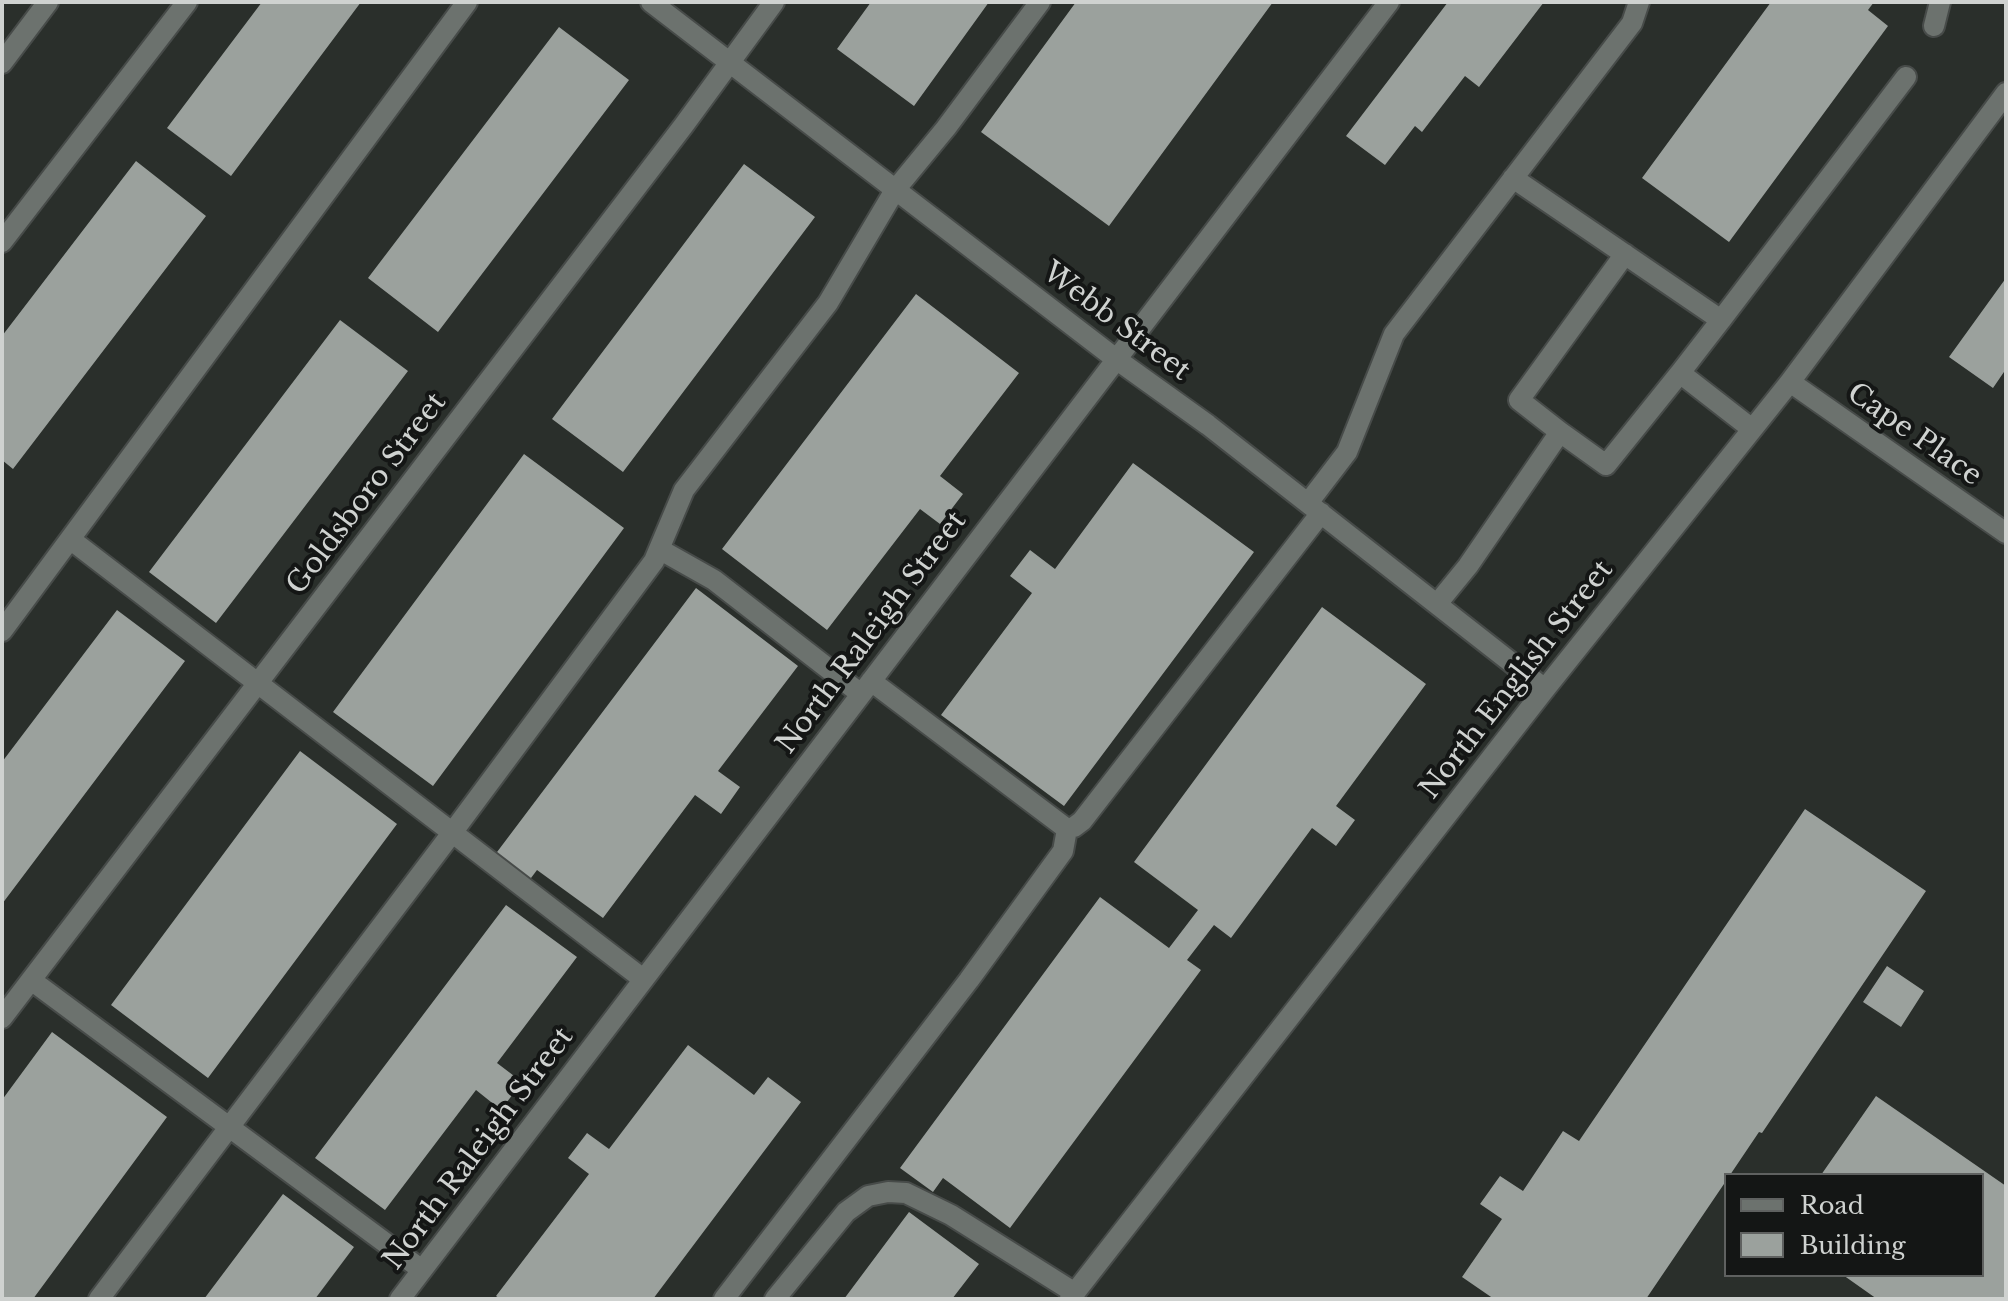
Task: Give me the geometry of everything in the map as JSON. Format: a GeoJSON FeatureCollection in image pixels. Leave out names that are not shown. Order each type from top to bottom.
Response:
{"type":"FeatureCollection","features":[{"type":"Feature","properties":{"kind":"street"},"geometry":{"type":"LineString","coordinates":[[2,63],[48,2]]}},
{"type":"Feature","properties":{"kind":"street"},"geometry":{"type":"LineString","coordinates":[[2,242],[187,2]]}},
{"type":"Feature","properties":{"kind":"street"},"geometry":{"type":"LineString","coordinates":[[2,631],[467,2]]}},
{"type":"Feature","properties":{"kind":"street","name":"Webb Street"},"geometry":{"type":"LineString","coordinates":[[651,2],[1116,359],[1208,425],[1545,689]]}},
{"type":"Feature","properties":{"kind":"street","name":"Goldsboro Street"},"geometry":{"type":"LineString","coordinates":[[2,1018],[684,125],[774,2]]}},
{"type":"Feature","properties":{"kind":"street"},"geometry":{"type":"LineString","coordinates":[[99,1299],[654,561],[684,490],[828,303],[895,190],[946,128],[1040,2]]}},
{"type":"Feature","properties":{"kind":"street","name":"North Raleigh Street"},"geometry":{"type":"LineString","coordinates":[[400,1299],[1389,2]]}},
{"type":"Feature","properties":{"kind":"street"},"geometry":{"type":"LineString","coordinates":[[1067,829],[1082,821],[1314,508],[1347,452],[1394,334],[1632,23],[1639,2]]}},
{"type":"Feature","properties":{"kind":"street"},"geometry":{"type":"LineString","coordinates":[[1934,26],[1940,2]]}},
{"type":"Feature","properties":{"kind":"street"},"geometry":{"type":"LineString","coordinates":[[1625,254],[1519,400],[1606,465],[1906,77]]}},
{"type":"Feature","properties":{"kind":"street","name":"North English Street"},"geometry":{"type":"LineString","coordinates":[[1072,1296],[1545,689],[1790,382],[2006,93]]}},
{"type":"Feature","properties":{"kind":"street"},"geometry":{"type":"LineString","coordinates":[[1513,178],[1721,320]]}},
{"type":"Feature","properties":{"kind":"street"},"geometry":{"type":"LineString","coordinates":[[1680,373],[1752,429]]}},
{"type":"Feature","properties":{"kind":"street","name":"Cape Place"},"geometry":{"type":"LineString","coordinates":[[1790,382],[2006,533]]}},
{"type":"Feature","properties":{"kind":"street"},"geometry":{"type":"LineString","coordinates":[[1437,604],[1468,566],[1560,432]]}},
{"type":"Feature","properties":{"kind":"street"},"geometry":{"type":"LineString","coordinates":[[70,539],[256,685],[643,979]]}},
{"type":"Feature","properties":{"kind":"street"},"geometry":{"type":"LineString","coordinates":[[659,549],[714,580],[1067,829]]}},
{"type":"Feature","properties":{"kind":"street"},"geometry":{"type":"LineString","coordinates":[[724,1299],[969,980],[1063,851],[1067,829]]}},
{"type":"Feature","properties":{"kind":"street"},"geometry":{"type":"LineString","coordinates":[[31,980],[422,1270]]}},
{"type":"Feature","properties":{"kind":"street"},"geometry":{"type":"LineString","coordinates":[[775,1299],[846,1212],[868,1196],[888,1192],[906,1193],[951,1215],[1072,1296]]}},
{"type":"Feature","properties":{"kind":"building"},"geometry":{"type":"Polygon","coordinates":[[[262,2],[361,2],[231,176],[167,128],[262,2]]]}},
{"type":"Feature","properties":{"kind":"building"},"geometry":{"type":"Polygon","coordinates":[[[871,2],[989,2],[914,106],[837,49],[871,2]]]}},
{"type":"Feature","properties":{"kind":"building"},"geometry":{"type":"Polygon","coordinates":[[[1076,2],[1273,2],[1109,226],[981,132],[1076,2]]]}},
{"type":"Feature","properties":{"kind":"building"},"geometry":{"type":"Polygon","coordinates":[[[1448,2],[1544,2],[1479,87],[1465,76],[1422,132],[1415,126],[1385,165],[1346,136],[1448,2]]]}},
{"type":"Feature","properties":{"kind":"building"},"geometry":{"type":"Polygon","coordinates":[[[1771,2],[1874,2],[1868,10],[1888,26],[1729,242],[1642,178],[1771,2]]]}},
{"type":"Feature","properties":{"kind":"building"},"geometry":{"type":"Polygon","coordinates":[[[559,27],[629,80],[438,332],[368,278],[559,27]]]}},
{"type":"Feature","properties":{"kind":"building"},"geometry":{"type":"Polygon","coordinates":[[[136,161],[206,216],[13,469],[2,460],[2,336],[136,161]]]}},
{"type":"Feature","properties":{"kind":"building"},"geometry":{"type":"Polygon","coordinates":[[[744,164],[815,217],[623,472],[552,419],[744,164]]]}},
{"type":"Feature","properties":{"kind":"building"},"geometry":{"type":"Polygon","coordinates":[[[2006,278],[2006,369],[1993,388],[1949,357],[2006,278]]]}},
{"type":"Feature","properties":{"kind":"building"},"geometry":{"type":"Polygon","coordinates":[[[916,294],[1019,373],[940,476],[963,494],[940,524],[920,509],[827,630],[722,549],[916,294]]]}},
{"type":"Feature","properties":{"kind":"building"},"geometry":{"type":"Polygon","coordinates":[[[340,320],[408,371],[216,623],[149,572],[340,320]]]}},
{"type":"Feature","properties":{"kind":"building"},"geometry":{"type":"Polygon","coordinates":[[[524,454],[624,528],[433,786],[333,712],[524,454]]]}},
{"type":"Feature","properties":{"kind":"building"},"geometry":{"type":"Polygon","coordinates":[[[1133,463],[1254,552],[1064,806],[941,715],[1032,593],[1010,576],[1030,550],[1055,569],[1133,463]]]}},
{"type":"Feature","properties":{"kind":"building"},"geometry":{"type":"Polygon","coordinates":[[[696,588],[798,666],[718,771],[740,787],[721,814],[695,795],[603,918],[537,870],[525,886],[491,860],[696,588]]]}},
{"type":"Feature","properties":{"kind":"building"},"geometry":{"type":"Polygon","coordinates":[[[1322,607],[1426,684],[1336,806],[1355,820],[1336,846],[1312,828],[1231,938],[1214,925],[1187,960],[1201,970],[1010,1228],[943,1178],[933,1192],[900,1168],[1100,897],[1169,948],[1198,910],[1134,862],[1322,607]]]}},
{"type":"Feature","properties":{"kind":"building"},"geometry":{"type":"Polygon","coordinates":[[[117,610],[185,661],[2,904],[2,762],[117,610]]]}},
{"type":"Feature","properties":{"kind":"building"},"geometry":{"type":"Polygon","coordinates":[[[300,751],[397,824],[208,1078],[111,1005],[300,751]]]}},
{"type":"Feature","properties":{"kind":"building"},"geometry":{"type":"Polygon","coordinates":[[[1805,809],[1926,891],[1762,1133],[1759,1132],[1731,1173],[1724,1173],[1724,1184],[1646,1299],[1494,1299],[1462,1277],[1502,1219],[1480,1204],[1500,1176],[1523,1191],[1563,1131],[1579,1141],[1805,809]]]}},
{"type":"Feature","properties":{"kind":"building"},"geometry":{"type":"Polygon","coordinates":[[[506,905],[577,957],[497,1063],[522,1082],[501,1110],[476,1090],[385,1210],[315,1158],[506,905]]]}},
{"type":"Feature","properties":{"kind":"building"},"geometry":{"type":"Polygon","coordinates":[[[1887,966],[1924,991],[1901,1027],[1863,1002],[1887,966]]]}},
{"type":"Feature","properties":{"kind":"building"},"geometry":{"type":"Polygon","coordinates":[[[52,1032],[167,1117],[33,1299],[2,1299],[2,1100],[52,1032]]]}},
{"type":"Feature","properties":{"kind":"building"},"geometry":{"type":"Polygon","coordinates":[[[688,1045],[754,1095],[768,1077],[801,1102],[653,1299],[500,1299],[496,1296],[589,1174],[568,1158],[587,1133],[609,1149],[688,1045]]]}},
{"type":"Feature","properties":{"kind":"building"},"geometry":{"type":"Polygon","coordinates":[[[1876,1096],[2006,1186],[2006,1299],[1877,1299],[1846,1277],[1984,1277],[1984,1173],[1822,1173],[1876,1096]]]}},
{"type":"Feature","properties":{"kind":"building"},"geometry":{"type":"Polygon","coordinates":[[[283,1194],[354,1247],[315,1299],[204,1299],[283,1194]]]}},
{"type":"Feature","properties":{"kind":"building"},"geometry":{"type":"Polygon","coordinates":[[[909,1212],[979,1264],[952,1299],[844,1299],[909,1212]]]}}]}
